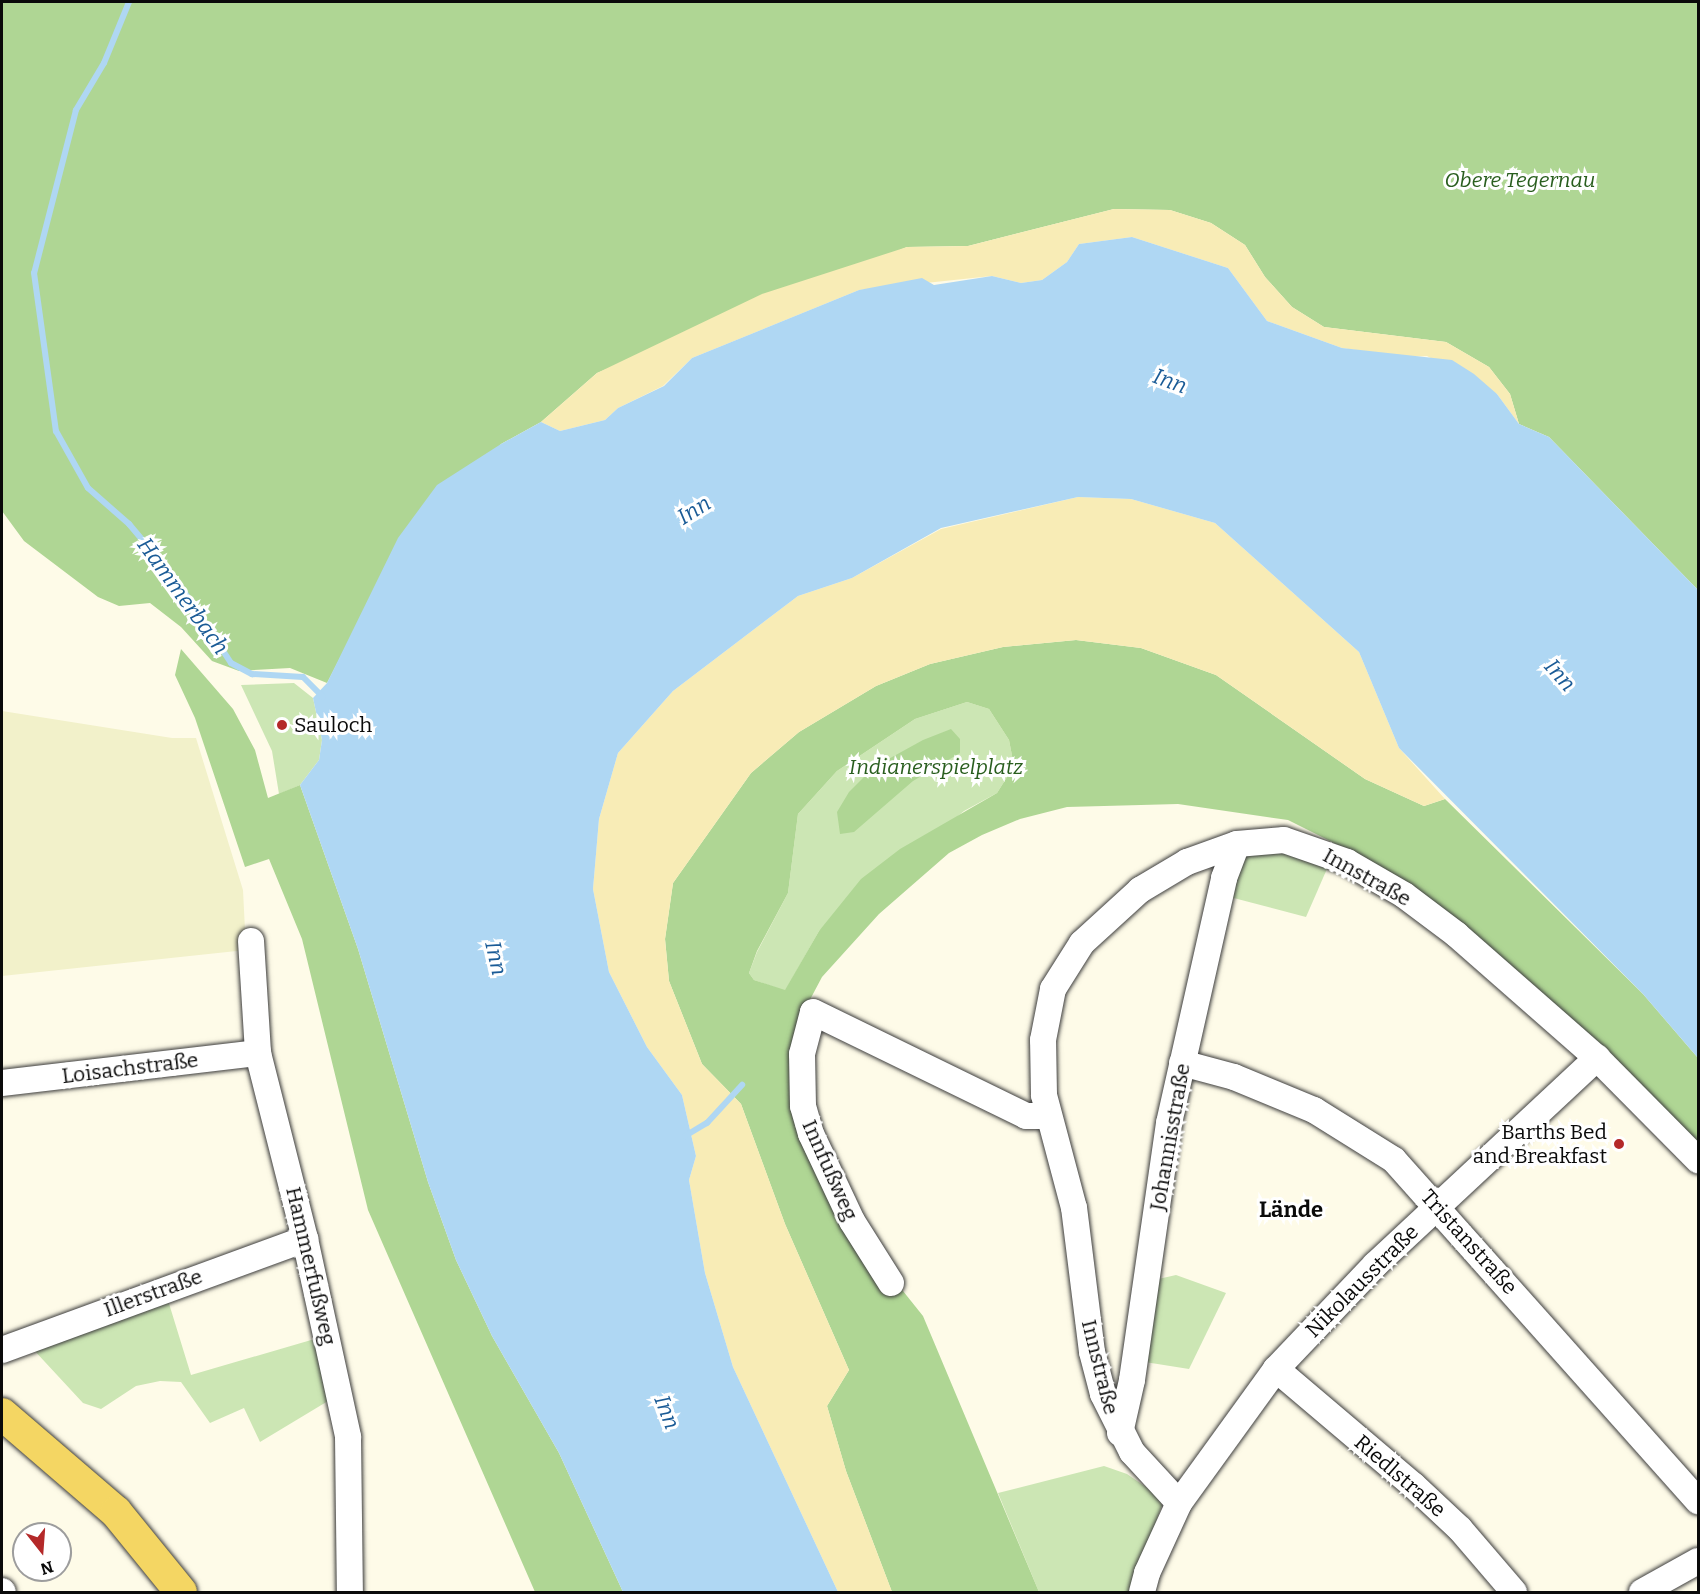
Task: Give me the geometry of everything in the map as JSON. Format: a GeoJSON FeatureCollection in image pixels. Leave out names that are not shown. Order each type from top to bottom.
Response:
{"type":"FeatureCollection","features":[{"type":"Feature","properties":{"kind":"main road"},"geometry":{"type":"LineString","coordinates":[[2,1414],[116,1512],[181,1593]]}},
{"type":"Feature","properties":{"kind":"street","name":"Innstraße"},"geometry":{"type":"LineString","coordinates":[[1179,1503],[1120,1433],[1092,1352],[1074,1208],[1047,1116],[1042,1058],[1046,1016],[1065,964],[1090,936],[1140,890],[1187,862],[1237,844],[1284,840],[1305,844],[1347,862],[1404,895],[1457,935],[1597,1058],[1698,1160]]}},
{"type":"Feature","properties":{"kind":"street","name":"Johannisstraße"},"geometry":{"type":"LineString","coordinates":[[1120,1433],[1132,1380],[1168,1134],[1182,1063],[1224,878],[1237,844]]}},
{"type":"Feature","properties":{"kind":"street","name":"Hammerfußweg"},"geometry":{"type":"LineString","coordinates":[[250,941],[258,1053],[342,1399],[350,1455],[350,1593]]}},
{"type":"Feature","properties":{"kind":"street","name":"Innfußweg"},"geometry":{"type":"LineString","coordinates":[[891,1283],[852,1221],[812,1134],[803,1106],[802,1054],[813,1012],[1026,1116],[1047,1116]]}},
{"type":"Feature","properties":{"kind":"street","name":"Loisachstraße"},"geometry":{"type":"LineString","coordinates":[[2,1083],[258,1053]]}},
{"type":"Feature","properties":{"kind":"street","name":"Nikolausstraße"},"geometry":{"type":"LineString","coordinates":[[1179,1503],[1276,1369],[1327,1313],[1436,1207],[1597,1058]]}},
{"type":"Feature","properties":{"kind":"street","name":"Tristanstraße"},"geometry":{"type":"LineString","coordinates":[[1182,1063],[1234,1077],[1345,1127],[1394,1160],[1698,1501]]}},
{"type":"Feature","properties":{"kind":"street","name":"Illerstraße"},"geometry":{"type":"LineString","coordinates":[[2,1350],[305,1239]]}},
{"type":"Feature","properties":{"kind":"street","name":"Riedlstraße"},"geometry":{"type":"LineString","coordinates":[[1276,1369],[1421,1492],[1460,1529],[1514,1593]]}},
{"type":"Feature","properties":{"kind":"street"},"geometry":{"type":"LineString","coordinates":[[1142,1593],[1147,1573],[1179,1503]]}},
{"type":"Feature","properties":{"kind":"street"},"geometry":{"type":"LineString","coordinates":[[1642,1593],[1698,1561]]}},
{"type":"Feature","properties":{"kind":"green space","name":"Obere Tegernau"},"geometry":{"type":"Polygon","coordinates":[[[2,2],[1698,2],[1698,590],[1549,437],[1519,424],[1510,394],[1489,367],[1446,342],[1324,327],[1292,307],[1265,277],[1245,245],[1211,223],[1170,210],[1114,209],[968,246],[907,247],[597,373],[541,422],[501,444],[359,621],[327,683],[290,668],[239,671],[212,661],[181,627],[150,603],[119,606],[98,597],[24,541],[2,511],[2,2]]]}},
{"type":"Feature","properties":{"kind":"green space"},"geometry":{"type":"Polygon","coordinates":[[[1076,640],[1141,648],[1216,675],[1365,779],[1424,806],[1445,799],[1643,994],[1698,1058],[1698,1147],[1604,1049],[1482,940],[1366,859],[1288,820],[1178,804],[1067,807],[1020,819],[982,835],[949,853],[879,914],[822,977],[804,1011],[795,1073],[843,1216],[923,1316],[1039,1592],[892,1592],[846,1471],[827,1406],[849,1370],[785,1224],[741,1104],[702,1064],[669,981],[665,939],[673,883],[751,773],[799,732],[876,686],[930,664],[1003,647],[1076,640]],[[967,702],[915,719],[837,771],[798,814],[788,893],[757,951],[749,973],[754,980],[785,990],[819,931],[861,879],[900,849],[997,793],[1014,766],[1009,740],[989,709],[967,702]]]}},
{"type":"Feature","properties":{"kind":"green space"},"geometry":{"type":"Polygon","coordinates":[[[181,649],[233,709],[255,750],[268,798],[300,785],[358,949],[428,1182],[456,1260],[492,1336],[559,1453],[623,1592],[535,1592],[368,1210],[302,939],[269,859],[245,867],[195,718],[175,675],[181,649]]]}},
{"type":"Feature","properties":{"kind":"green space"},"geometry":{"type":"Polygon","coordinates":[[[294,683],[313,698],[322,740],[319,760],[300,785],[279,794],[272,751],[241,685],[294,683]]]}},
{"type":"Feature","properties":{"kind":"green space","name":"Indianerspielplatz"},"geometry":{"type":"Polygon","coordinates":[[[967,702],[989,709],[1009,740],[1014,766],[997,793],[964,811],[819,931],[785,991],[754,980],[749,973],[757,952],[788,893],[798,814],[837,771],[915,719],[967,702]]]}},
{"type":"Feature","properties":{"kind":"green space"},"geometry":{"type":"Polygon","coordinates":[[[2,711],[172,738],[196,738],[243,890],[246,950],[2,976],[2,711]]]}},
{"type":"Feature","properties":{"kind":"green space"},"geometry":{"type":"Polygon","coordinates":[[[951,729],[960,739],[960,753],[913,781],[854,832],[840,834],[837,812],[849,792],[874,767],[923,740],[951,729]]]}},
{"type":"Feature","properties":{"kind":"green space"},"geometry":{"type":"Polygon","coordinates":[[[1276,850],[1330,862],[1306,917],[1226,896],[1244,856],[1276,850]]]}},
{"type":"Feature","properties":{"kind":"green space"},"geometry":{"type":"Polygon","coordinates":[[[1176,1275],[1226,1293],[1189,1369],[1145,1362],[1154,1280],[1176,1275]]]}},
{"type":"Feature","properties":{"kind":"green space"},"geometry":{"type":"Polygon","coordinates":[[[167,1297],[191,1375],[318,1338],[333,1398],[260,1442],[244,1408],[210,1423],[181,1382],[160,1381],[136,1386],[101,1409],[83,1403],[32,1348],[167,1297]]]}},
{"type":"Feature","properties":{"kind":"green space"},"geometry":{"type":"Polygon","coordinates":[[[1104,1466],[1127,1474],[1156,1494],[1162,1505],[1131,1592],[1039,1592],[998,1493],[1104,1466]]]}},
{"type":"Feature","properties":{"kind":"sand"},"geometry":{"type":"Polygon","coordinates":[[[1114,209],[1170,210],[1211,223],[1245,245],[1265,277],[1292,307],[1324,327],[1446,342],[1489,367],[1510,394],[1519,424],[1497,394],[1427,356],[1403,357],[1342,348],[1267,321],[1228,268],[1132,237],[1079,244],[1067,262],[1042,280],[1021,283],[992,276],[859,290],[692,358],[663,386],[618,408],[605,420],[560,431],[541,422],[597,373],[762,294],[907,247],[968,246],[1114,209]]]}},
{"type":"Feature","properties":{"kind":"sand"},"geometry":{"type":"Polygon","coordinates":[[[1078,497],[1131,499],[1215,523],[1359,652],[1399,748],[1445,799],[1424,806],[1365,779],[1216,675],[1141,648],[1076,640],[1003,647],[930,664],[876,686],[799,732],[751,773],[673,883],[665,939],[669,981],[702,1064],[741,1104],[785,1224],[849,1370],[827,1406],[846,1471],[892,1592],[838,1592],[733,1367],[705,1273],[689,1180],[696,1156],[682,1095],[647,1047],[609,972],[593,889],[599,819],[618,753],[673,691],[798,596],[852,578],[941,529],[1078,497]]]}},
{"type":"Feature","properties":{"kind":"water","name":"Inn"},"geometry":{"type":"Polygon","coordinates":[[[1132,237],[1228,268],[1267,321],[1342,348],[1452,360],[1474,374],[1497,394],[1519,424],[1549,437],[1698,590],[1698,1058],[1643,994],[1399,748],[1359,652],[1215,523],[1131,499],[1078,497],[941,528],[852,578],[798,596],[673,691],[618,753],[599,819],[593,889],[609,972],[647,1047],[682,1095],[696,1156],[689,1180],[705,1273],[733,1367],[838,1592],[623,1592],[559,1453],[492,1336],[456,1260],[428,1182],[358,949],[300,785],[319,760],[322,740],[313,698],[327,683],[398,538],[437,485],[501,444],[541,422],[560,431],[605,420],[618,408],[664,386],[692,358],[859,290],[922,278],[934,285],[992,276],[1021,283],[1042,280],[1067,262],[1079,244],[1132,237]]]}},
{"type":"Feature","properties":{"kind":"waterway","name":"Hammerbach"},"geometry":{"type":"LineString","coordinates":[[129,2],[104,63],[76,110],[34,273],[56,431],[88,488],[129,524],[177,581],[231,663],[252,674],[303,677],[323,697]]}},
{"type":"Feature","properties":{"kind":"waterway"},"geometry":{"type":"LineString","coordinates":[[685,1136],[707,1123],[742,1085]]}},
{"type":"Feature","properties":{"kind":"place","name":"Sauloch"},"geometry":{"type":"Point","coordinates":[282,725]}},
{"type":"Feature","properties":{"kind":"place","name":"Barths Bed and Breakfast"},"geometry":{"type":"Point","coordinates":[1619,1144]}},
{"type":"Feature","properties":{"kind":"district","name":"Lände"},"geometry":{"type":"Point","coordinates":[1291,1210]}}]}
